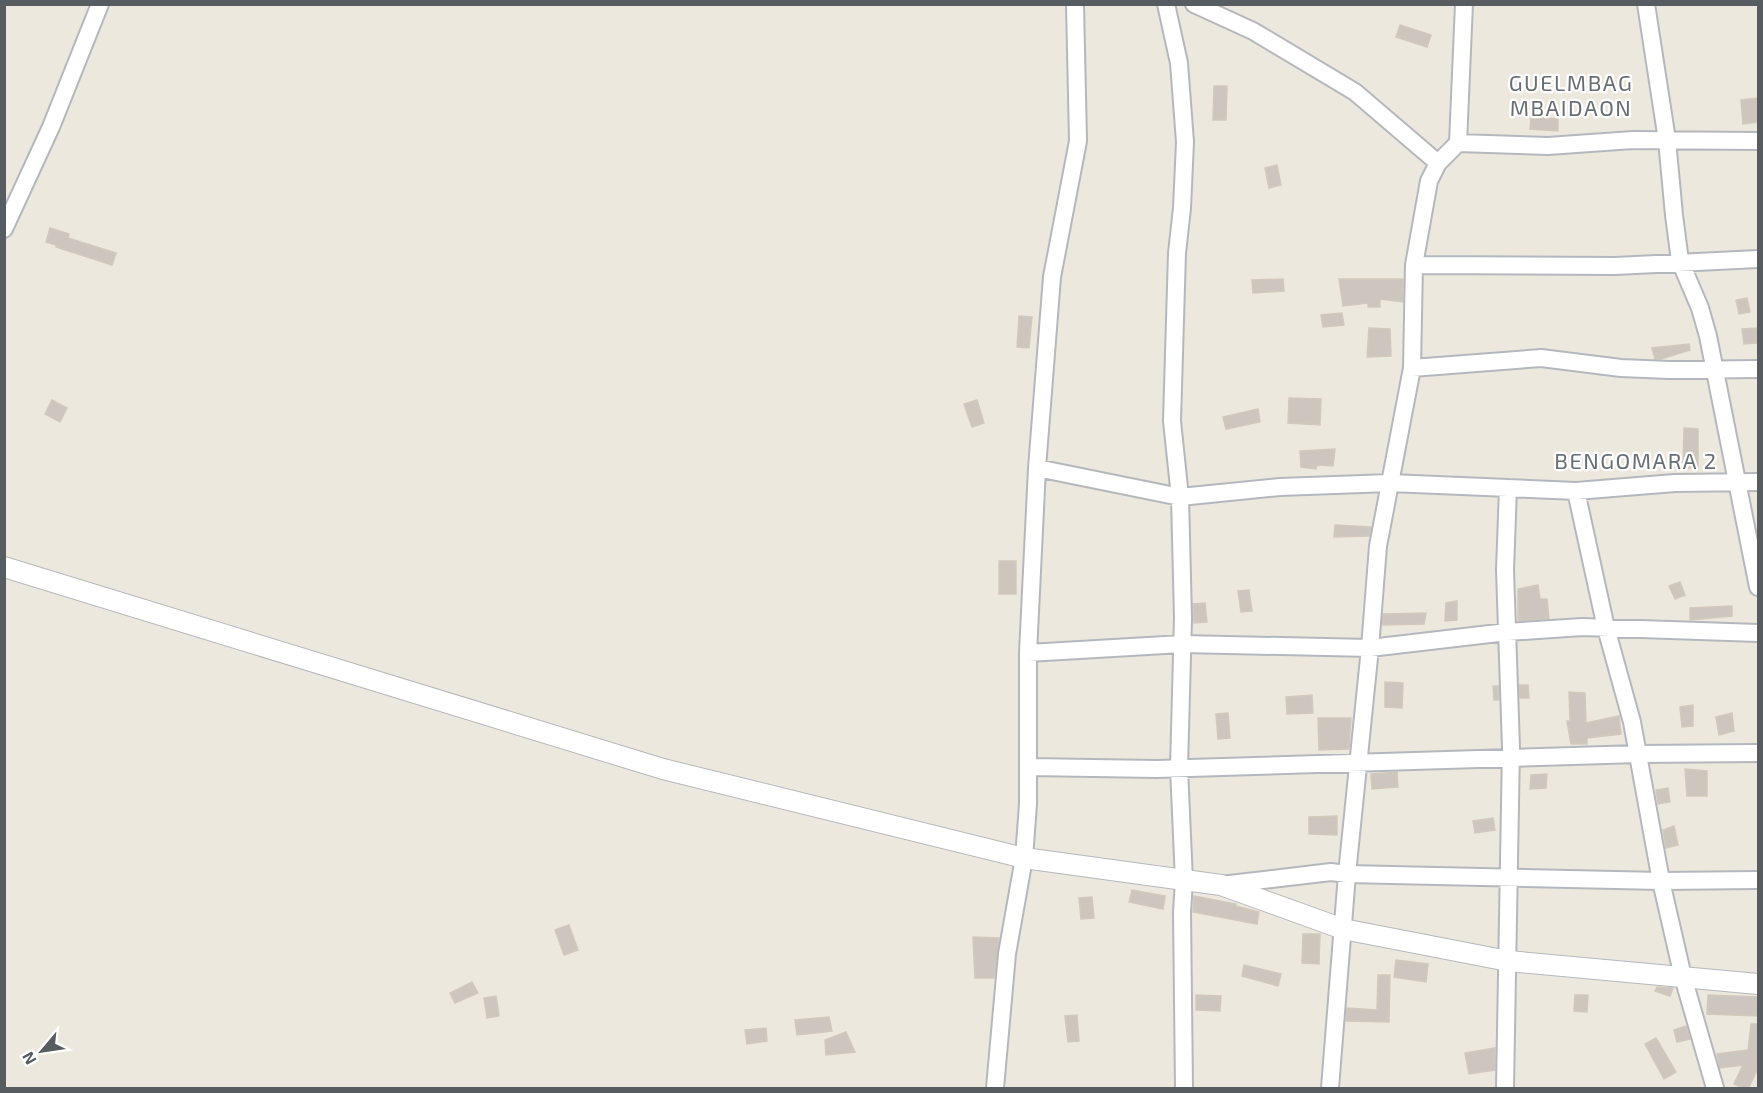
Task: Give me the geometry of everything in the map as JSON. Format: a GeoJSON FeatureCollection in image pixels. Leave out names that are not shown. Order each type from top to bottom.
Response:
{"type":"FeatureCollection","features":[{"type":"Feature","properties":{"kind":"street"},"geometry":{"type":"LineString","coordinates":[[4,229],[51,127],[100,4]]}},
{"type":"Feature","properties":{"kind":"street"},"geometry":{"type":"LineString","coordinates":[[995,1089],[1007,954],[1024,858],[1028,804],[1028,653],[1037,468],[1052,277],[1078,141],[1075,4]]}},
{"type":"Feature","properties":{"kind":"street"},"geometry":{"type":"LineString","coordinates":[[1166,4],[1179,63],[1185,142],[1177,253],[1172,421],[1180,497],[1182,644],[1179,768],[1184,881],[1182,912],[1184,1089]]}},
{"type":"Feature","properties":{"kind":"street"},"geometry":{"type":"LineString","coordinates":[[1194,4],[1253,31],[1355,92],[1438,163]]}},
{"type":"Feature","properties":{"kind":"street"},"geometry":{"type":"LineString","coordinates":[[1330,1089],[1347,874],[1378,546],[1412,368],[1414,265],[1429,181],[1438,163],[1458,143],[1464,4]]}},
{"type":"Feature","properties":{"kind":"street"},"geometry":{"type":"LineString","coordinates":[[1646,4],[1667,140],[1680,261],[1700,308],[1708,336],[1758,587]]}},
{"type":"Feature","properties":{"kind":"street"},"geometry":{"type":"LineString","coordinates":[[1458,143],[1548,146],[1633,140],[1758,141]]}},
{"type":"Feature","properties":{"kind":"street"},"geometry":{"type":"LineString","coordinates":[[1414,265],[1615,266],[1680,261],[1758,259]]}},
{"type":"Feature","properties":{"kind":"street"},"geometry":{"type":"LineString","coordinates":[[1412,368],[1541,358],[1621,368],[1758,369]]}},
{"type":"Feature","properties":{"kind":"street"},"geometry":{"type":"LineString","coordinates":[[1037,468],[1180,497],[1280,487],[1389,483],[1576,491],[1675,483],[1758,482]]}},
{"type":"Feature","properties":{"kind":"street"},"geometry":{"type":"LineString","coordinates":[[1505,1089],[1511,759],[1505,570],[1508,488]]}},
{"type":"Feature","properties":{"kind":"street"},"geometry":{"type":"LineString","coordinates":[[1576,491],[1606,628],[1632,722],[1661,881],[1683,977],[1715,1089]]}},
{"type":"Feature","properties":{"kind":"street"},"geometry":{"type":"LineString","coordinates":[[4,567],[663,769],[1024,858],[1221,885],[1331,872],[1661,881],[1758,880]]}},
{"type":"Feature","properties":{"kind":"street"},"geometry":{"type":"LineString","coordinates":[[1028,653],[1182,644],[1370,648],[1507,632],[1582,627],[1758,633]]}},
{"type":"Feature","properties":{"kind":"street"},"geometry":{"type":"LineString","coordinates":[[1029,766],[1179,768],[1638,754],[1758,753]]}},
{"type":"Feature","properties":{"kind":"street"},"geometry":{"type":"LineString","coordinates":[[1221,885],[1343,929],[1508,961],[1758,984]]}},
{"type":"Feature","properties":{"kind":"building"},"geometry":{"type":"Polygon","coordinates":[[[1400,25],[1431,35],[1427,47],[1396,37],[1400,25]]]}},
{"type":"Feature","properties":{"kind":"building"},"geometry":{"type":"Polygon","coordinates":[[[1214,86],[1227,86],[1226,120],[1213,120],[1214,86]]]}},
{"type":"Feature","properties":{"kind":"building"},"geometry":{"type":"Polygon","coordinates":[[[1758,98],[1758,122],[1743,124],[1741,100],[1758,98]]]}},
{"type":"Feature","properties":{"kind":"building"},"geometry":{"type":"Polygon","coordinates":[[[1531,117],[1558,119],[1558,131],[1530,129],[1531,117]]]}},
{"type":"Feature","properties":{"kind":"building"},"geometry":{"type":"Polygon","coordinates":[[[1277,165],[1281,185],[1269,188],[1265,168],[1277,165]]]}},
{"type":"Feature","properties":{"kind":"building"},"geometry":{"type":"Polygon","coordinates":[[[50,228],[69,234],[68,238],[116,253],[112,265],[46,242],[50,228]]]}},
{"type":"Feature","properties":{"kind":"building"},"geometry":{"type":"Polygon","coordinates":[[[1283,279],[1284,291],[1253,293],[1252,280],[1283,279]]]}},
{"type":"Feature","properties":{"kind":"building"},"geometry":{"type":"Polygon","coordinates":[[[1339,279],[1403,279],[1403,302],[1380,299],[1380,307],[1368,307],[1368,303],[1343,306],[1339,279]]]}},
{"type":"Feature","properties":{"kind":"building"},"geometry":{"type":"Polygon","coordinates":[[[1747,298],[1750,312],[1739,314],[1736,300],[1747,298]]]}},
{"type":"Feature","properties":{"kind":"building"},"geometry":{"type":"Polygon","coordinates":[[[1342,313],[1344,325],[1323,327],[1321,315],[1342,313]]]}},
{"type":"Feature","properties":{"kind":"building"},"geometry":{"type":"Polygon","coordinates":[[[1019,316],[1032,317],[1029,348],[1017,347],[1019,316]]]}},
{"type":"Feature","properties":{"kind":"building"},"geometry":{"type":"Polygon","coordinates":[[[1369,328],[1390,329],[1391,356],[1367,357],[1369,328]]]}},
{"type":"Feature","properties":{"kind":"building"},"geometry":{"type":"Polygon","coordinates":[[[1758,328],[1758,343],[1744,344],[1742,329],[1758,328]]]}},
{"type":"Feature","properties":{"kind":"building"},"geometry":{"type":"Polygon","coordinates":[[[1689,344],[1690,350],[1661,359],[1655,359],[1652,348],[1689,344]]]}},
{"type":"Feature","properties":{"kind":"building"},"geometry":{"type":"Polygon","coordinates":[[[1289,398],[1321,399],[1320,425],[1288,423],[1289,398]]]}},
{"type":"Feature","properties":{"kind":"building"},"geometry":{"type":"Polygon","coordinates":[[[52,400],[67,408],[60,422],[45,414],[52,400]]]}},
{"type":"Feature","properties":{"kind":"building"},"geometry":{"type":"Polygon","coordinates":[[[977,400],[984,423],[972,427],[964,404],[977,400]]]}},
{"type":"Feature","properties":{"kind":"building"},"geometry":{"type":"Polygon","coordinates":[[[1258,409],[1260,422],[1226,429],[1223,417],[1258,409]]]}},
{"type":"Feature","properties":{"kind":"building"},"geometry":{"type":"Polygon","coordinates":[[[1684,428],[1698,429],[1698,468],[1683,468],[1684,428]]]}},
{"type":"Feature","properties":{"kind":"building"},"geometry":{"type":"Polygon","coordinates":[[[1335,449],[1333,466],[1317,465],[1316,469],[1301,467],[1300,451],[1335,449]]]}},
{"type":"Feature","properties":{"kind":"building"},"geometry":{"type":"Polygon","coordinates":[[[1335,525],[1371,527],[1369,536],[1334,537],[1335,525]]]}},
{"type":"Feature","properties":{"kind":"building"},"geometry":{"type":"Polygon","coordinates":[[[999,561],[1016,561],[1016,594],[999,594],[999,561]]]}},
{"type":"Feature","properties":{"kind":"building"},"geometry":{"type":"Polygon","coordinates":[[[1680,582],[1685,595],[1675,599],[1669,586],[1680,582]]]}},
{"type":"Feature","properties":{"kind":"building"},"geometry":{"type":"Polygon","coordinates":[[[1538,585],[1540,599],[1547,599],[1549,619],[1518,621],[1518,589],[1538,585]]]}},
{"type":"Feature","properties":{"kind":"building"},"geometry":{"type":"Polygon","coordinates":[[[1249,590],[1252,611],[1241,612],[1238,591],[1249,590]]]}},
{"type":"Feature","properties":{"kind":"building"},"geometry":{"type":"Polygon","coordinates":[[[1457,601],[1457,620],[1445,621],[1446,603],[1457,601]]]}},
{"type":"Feature","properties":{"kind":"building"},"geometry":{"type":"Polygon","coordinates":[[[1205,603],[1207,622],[1194,623],[1193,604],[1205,603]]]}},
{"type":"Feature","properties":{"kind":"building"},"geometry":{"type":"Polygon","coordinates":[[[1732,606],[1732,616],[1690,620],[1690,608],[1732,606]]]}},
{"type":"Feature","properties":{"kind":"building"},"geometry":{"type":"Polygon","coordinates":[[[1426,613],[1424,624],[1382,625],[1383,614],[1426,613]]]}},
{"type":"Feature","properties":{"kind":"building"},"geometry":{"type":"Polygon","coordinates":[[[1385,682],[1403,683],[1402,708],[1385,707],[1385,682]]]}},
{"type":"Feature","properties":{"kind":"building"},"geometry":{"type":"Polygon","coordinates":[[[1519,685],[1528,685],[1529,698],[1520,698],[1519,685]]]}},
{"type":"Feature","properties":{"kind":"building"},"geometry":{"type":"Polygon","coordinates":[[[1493,686],[1498,686],[1499,700],[1494,700],[1493,686]]]}},
{"type":"Feature","properties":{"kind":"building"},"geometry":{"type":"Polygon","coordinates":[[[1569,692],[1585,693],[1586,723],[1619,716],[1621,734],[1587,738],[1587,744],[1571,744],[1567,721],[1570,721],[1569,692]]]}},
{"type":"Feature","properties":{"kind":"building"},"geometry":{"type":"Polygon","coordinates":[[[1312,695],[1313,713],[1287,714],[1286,697],[1312,695]]]}},
{"type":"Feature","properties":{"kind":"building"},"geometry":{"type":"Polygon","coordinates":[[[1693,705],[1693,726],[1682,727],[1680,707],[1693,705]]]}},
{"type":"Feature","properties":{"kind":"building"},"geometry":{"type":"Polygon","coordinates":[[[1228,713],[1230,738],[1218,739],[1216,714],[1228,713]]]}},
{"type":"Feature","properties":{"kind":"building"},"geometry":{"type":"Polygon","coordinates":[[[1732,713],[1734,731],[1719,735],[1716,717],[1732,713]]]}},
{"type":"Feature","properties":{"kind":"building"},"geometry":{"type":"Polygon","coordinates":[[[1318,718],[1351,718],[1349,749],[1319,750],[1318,718]]]}},
{"type":"Feature","properties":{"kind":"building"},"geometry":{"type":"Polygon","coordinates":[[[1685,769],[1707,771],[1707,796],[1687,796],[1685,769]]]}},
{"type":"Feature","properties":{"kind":"building"},"geometry":{"type":"Polygon","coordinates":[[[1397,772],[1398,787],[1372,789],[1371,774],[1397,772]]]}},
{"type":"Feature","properties":{"kind":"building"},"geometry":{"type":"Polygon","coordinates":[[[1547,774],[1546,788],[1530,789],[1531,775],[1547,774]]]}},
{"type":"Feature","properties":{"kind":"building"},"geometry":{"type":"Polygon","coordinates":[[[1668,788],[1670,802],[1658,804],[1656,790],[1668,788]]]}},
{"type":"Feature","properties":{"kind":"building"},"geometry":{"type":"Polygon","coordinates":[[[1337,816],[1337,835],[1309,834],[1309,817],[1337,816]]]}},
{"type":"Feature","properties":{"kind":"building"},"geometry":{"type":"Polygon","coordinates":[[[1493,818],[1495,830],[1475,833],[1473,821],[1493,818]]]}},
{"type":"Feature","properties":{"kind":"building"},"geometry":{"type":"Polygon","coordinates":[[[1674,826],[1678,845],[1666,848],[1663,830],[1674,826]]]}},
{"type":"Feature","properties":{"kind":"building"},"geometry":{"type":"Polygon","coordinates":[[[1132,890],[1165,896],[1163,909],[1129,902],[1132,890]]]}},
{"type":"Feature","properties":{"kind":"building"},"geometry":{"type":"Polygon","coordinates":[[[1194,896],[1236,904],[1236,906],[1259,912],[1257,924],[1193,912],[1194,896]]]}},
{"type":"Feature","properties":{"kind":"building"},"geometry":{"type":"Polygon","coordinates":[[[1092,897],[1094,918],[1081,919],[1079,898],[1092,897]]]}},
{"type":"Feature","properties":{"kind":"building"},"geometry":{"type":"Polygon","coordinates":[[[569,925],[578,950],[564,955],[555,930],[569,925]]]}},
{"type":"Feature","properties":{"kind":"building"},"geometry":{"type":"Polygon","coordinates":[[[1303,934],[1320,934],[1319,964],[1302,963],[1303,934]]]}},
{"type":"Feature","properties":{"kind":"building"},"geometry":{"type":"Polygon","coordinates":[[[973,937],[999,938],[994,978],[975,978],[973,937]]]}},
{"type":"Feature","properties":{"kind":"building"},"geometry":{"type":"Polygon","coordinates":[[[1396,960],[1428,964],[1426,982],[1394,977],[1396,960]]]}},
{"type":"Feature","properties":{"kind":"building"},"geometry":{"type":"Polygon","coordinates":[[[1244,965],[1281,974],[1278,986],[1242,976],[1244,965]]]}},
{"type":"Feature","properties":{"kind":"building"},"geometry":{"type":"Polygon","coordinates":[[[1378,975],[1390,975],[1389,1022],[1346,1021],[1347,1008],[1377,1010],[1378,975]]]}},
{"type":"Feature","properties":{"kind":"building"},"geometry":{"type":"Polygon","coordinates":[[[472,982],[478,993],[455,1003],[450,993],[472,982]]]}},
{"type":"Feature","properties":{"kind":"building"},"geometry":{"type":"Polygon","coordinates":[[[1657,987],[1673,988],[1670,996],[1655,991],[1657,987]]]}},
{"type":"Feature","properties":{"kind":"building"},"geometry":{"type":"Polygon","coordinates":[[[1196,995],[1221,996],[1220,1011],[1196,1010],[1196,995]]]}},
{"type":"Feature","properties":{"kind":"building"},"geometry":{"type":"Polygon","coordinates":[[[1575,995],[1588,995],[1587,1012],[1574,1011],[1575,995]]]}},
{"type":"Feature","properties":{"kind":"building"},"geometry":{"type":"Polygon","coordinates":[[[1708,995],[1758,997],[1758,1016],[1707,1014],[1708,995]]]}},
{"type":"Feature","properties":{"kind":"building"},"geometry":{"type":"Polygon","coordinates":[[[496,996],[499,1016],[487,1018],[484,998],[496,996]]]}},
{"type":"Feature","properties":{"kind":"building"},"geometry":{"type":"Polygon","coordinates":[[[1077,1015],[1079,1041],[1068,1042],[1065,1016],[1077,1015]]]}},
{"type":"Feature","properties":{"kind":"building"},"geometry":{"type":"Polygon","coordinates":[[[829,1017],[832,1031],[797,1035],[795,1020],[829,1017]]]}},
{"type":"Feature","properties":{"kind":"building"},"geometry":{"type":"Polygon","coordinates":[[[1751,1024],[1758,1024],[1758,1068],[1748,1089],[1744,1089],[1734,1084],[1743,1065],[1720,1068],[1717,1054],[1748,1050],[1751,1024]]]}},
{"type":"Feature","properties":{"kind":"building"},"geometry":{"type":"Polygon","coordinates":[[[1686,1026],[1690,1039],[1677,1042],[1674,1030],[1686,1026]]]}},
{"type":"Feature","properties":{"kind":"building"},"geometry":{"type":"Polygon","coordinates":[[[766,1028],[767,1041],[747,1044],[745,1030],[766,1028]]]}},
{"type":"Feature","properties":{"kind":"building"},"geometry":{"type":"Polygon","coordinates":[[[846,1032],[855,1052],[826,1055],[825,1040],[846,1032]]]}},
{"type":"Feature","properties":{"kind":"building"},"geometry":{"type":"Polygon","coordinates":[[[1656,1038],[1676,1072],[1664,1079],[1645,1044],[1656,1038]]]}},
{"type":"Feature","properties":{"kind":"building"},"geometry":{"type":"Polygon","coordinates":[[[1495,1048],[1495,1070],[1469,1074],[1465,1053],[1495,1048]]]}},
{"type":"Feature","properties":{"kind":"district","name":"GUELMBAG MBAIDAON"},"geometry":{"type":"Point","coordinates":[1571,94]}},
{"type":"Feature","properties":{"kind":"district","name":"BENGOMARA 2"},"geometry":{"type":"Point","coordinates":[1636,460]}}]}
